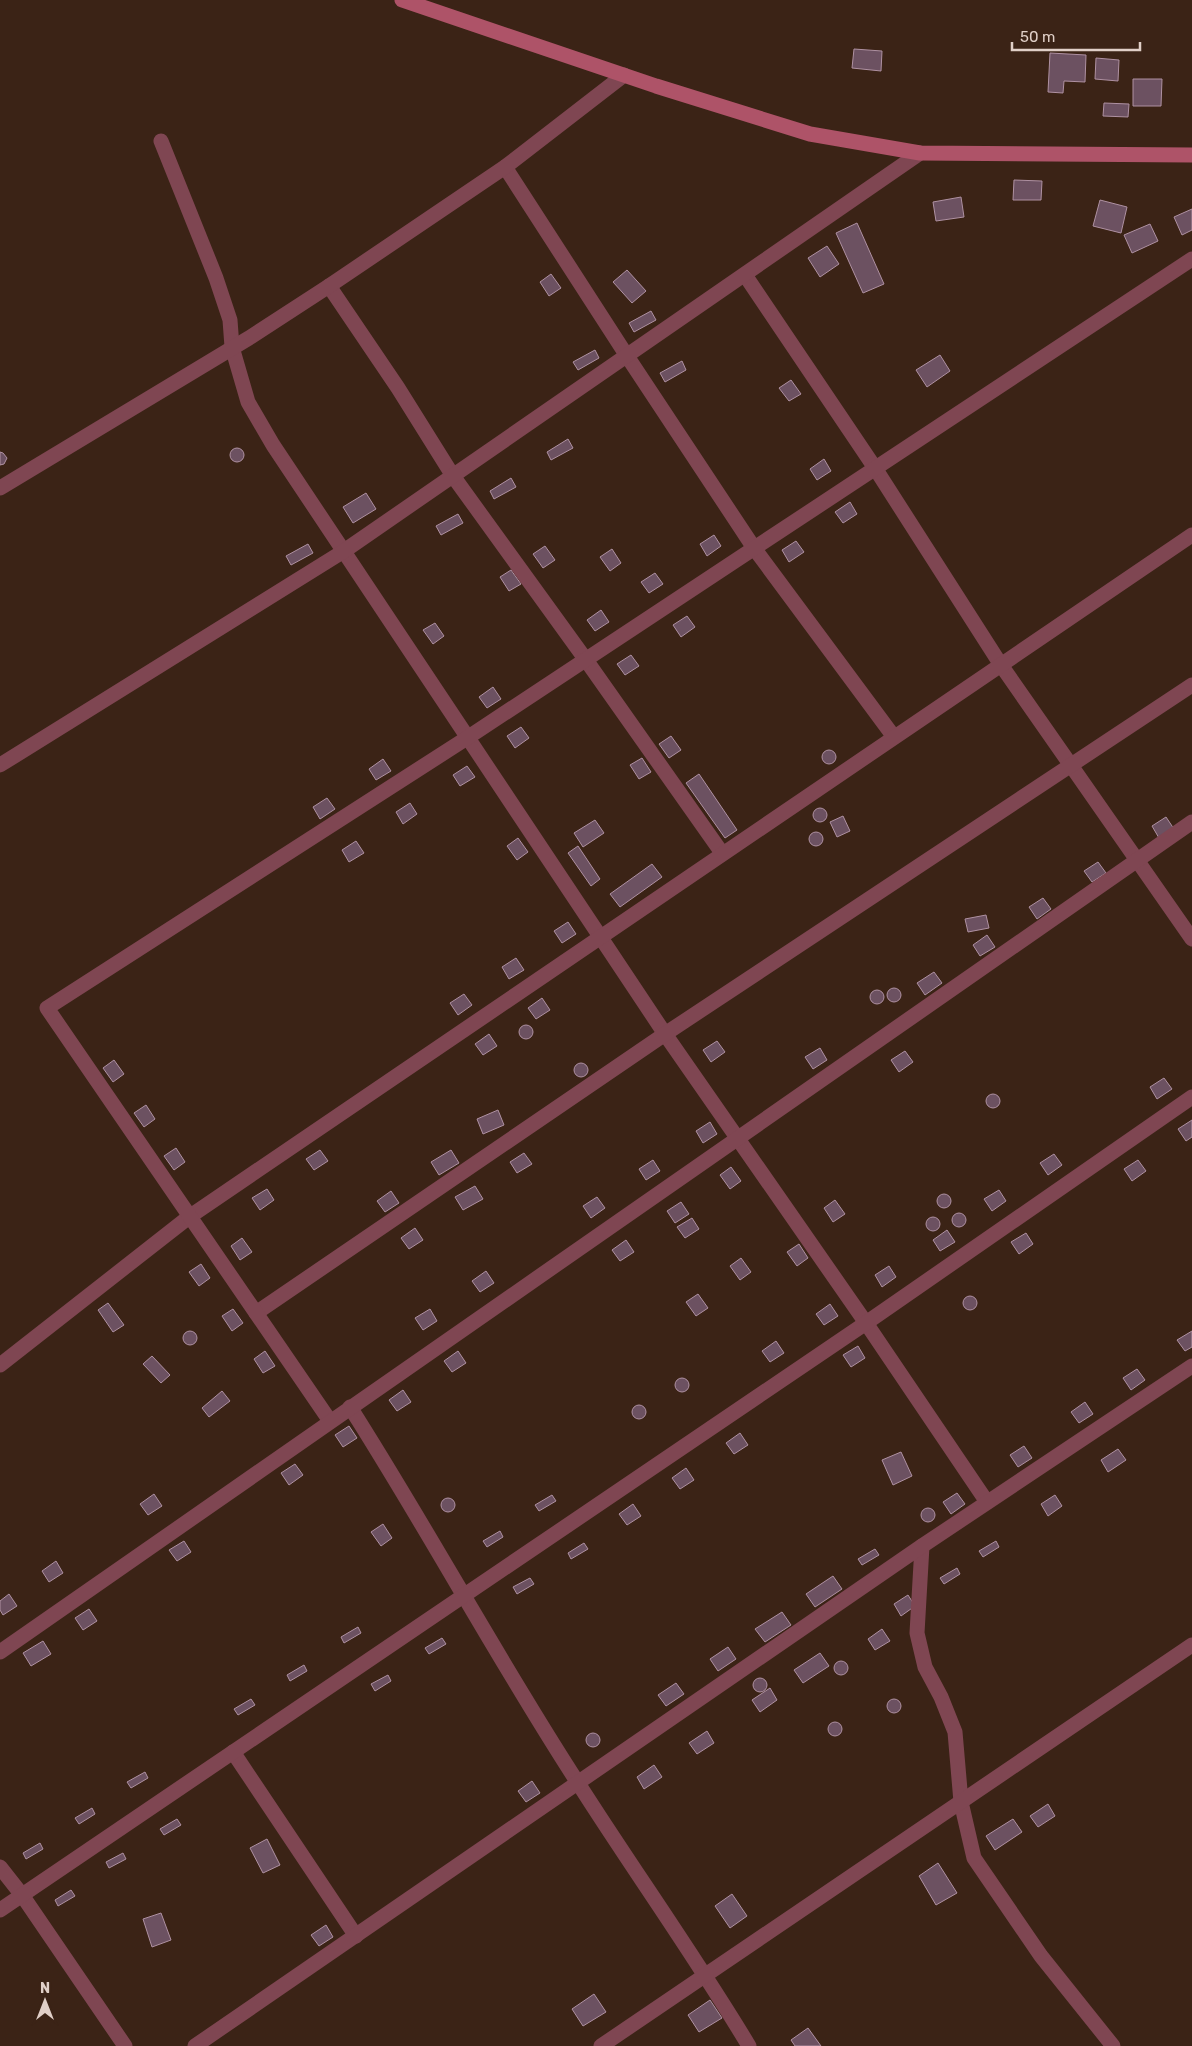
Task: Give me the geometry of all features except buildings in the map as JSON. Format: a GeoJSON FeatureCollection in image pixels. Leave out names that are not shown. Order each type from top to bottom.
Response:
{"type":"FeatureCollection","features":[{"type":"Feature","properties":{"kind":"main road"},"geometry":{"type":"LineString","coordinates":[[402,0],[624,75],[810,134],[920,153],[1192,155]]}},
{"type":"Feature","properties":{"kind":"street"},"geometry":{"type":"LineString","coordinates":[[0,488],[232,348],[329,286],[505,167],[624,75]]}},
{"type":"Feature","properties":{"kind":"street"},"geometry":{"type":"LineString","coordinates":[[161,141],[216,278],[230,320],[232,348],[248,402],[273,445],[666,1034],[739,1137],[987,1502]]}},
{"type":"Feature","properties":{"kind":"street"},"geometry":{"type":"LineString","coordinates":[[0,765],[344,552],[920,153]]}},
{"type":"Feature","properties":{"kind":"street"},"geometry":{"type":"LineString","coordinates":[[505,167],[754,548],[894,737]]}},
{"type":"Feature","properties":{"kind":"street"},"geometry":{"type":"LineString","coordinates":[[330,1421],[47,1008],[467,738],[1192,259]]}},
{"type":"Feature","properties":{"kind":"street"},"geometry":{"type":"LineString","coordinates":[[745,275],[876,468],[1001,665],[1192,939]]}},
{"type":"Feature","properties":{"kind":"street"},"geometry":{"type":"LineString","coordinates":[[329,286],[398,388],[453,476],[722,853]]}},
{"type":"Feature","properties":{"kind":"street"},"geometry":{"type":"LineString","coordinates":[[0,1365],[189,1217],[1192,535]]}},
{"type":"Feature","properties":{"kind":"street"},"geometry":{"type":"LineString","coordinates":[[256,1313],[666,1034],[1192,685]]}},
{"type":"Feature","properties":{"kind":"street"},"geometry":{"type":"LineString","coordinates":[[0,1652],[1192,822]]}},
{"type":"Feature","properties":{"kind":"street"},"geometry":{"type":"LineString","coordinates":[[0,1910],[866,1323],[1192,1097]]}},
{"type":"Feature","properties":{"kind":"street"},"geometry":{"type":"LineString","coordinates":[[195,2046],[922,1546],[1192,1366]]}},
{"type":"Feature","properties":{"kind":"street"},"geometry":{"type":"LineString","coordinates":[[350,1407],[464,1595],[483,1631],[578,1783],[706,1974],[750,2046]]}},
{"type":"Feature","properties":{"kind":"street"},"geometry":{"type":"LineString","coordinates":[[922,1546],[917,1633],[925,1667],[941,1697],[955,1732],[961,1802],[974,1858],[1042,1956],[1113,2046]]}},
{"type":"Feature","properties":{"kind":"street"},"geometry":{"type":"LineString","coordinates":[[601,2046],[1192,1645]]}},
{"type":"Feature","properties":{"kind":"street"},"geometry":{"type":"LineString","coordinates":[[233,1752],[356,1936]]}},
{"type":"Feature","properties":{"kind":"street"},"geometry":{"type":"LineString","coordinates":[[0,1867],[22,1895],[126,2046]]}}]}
